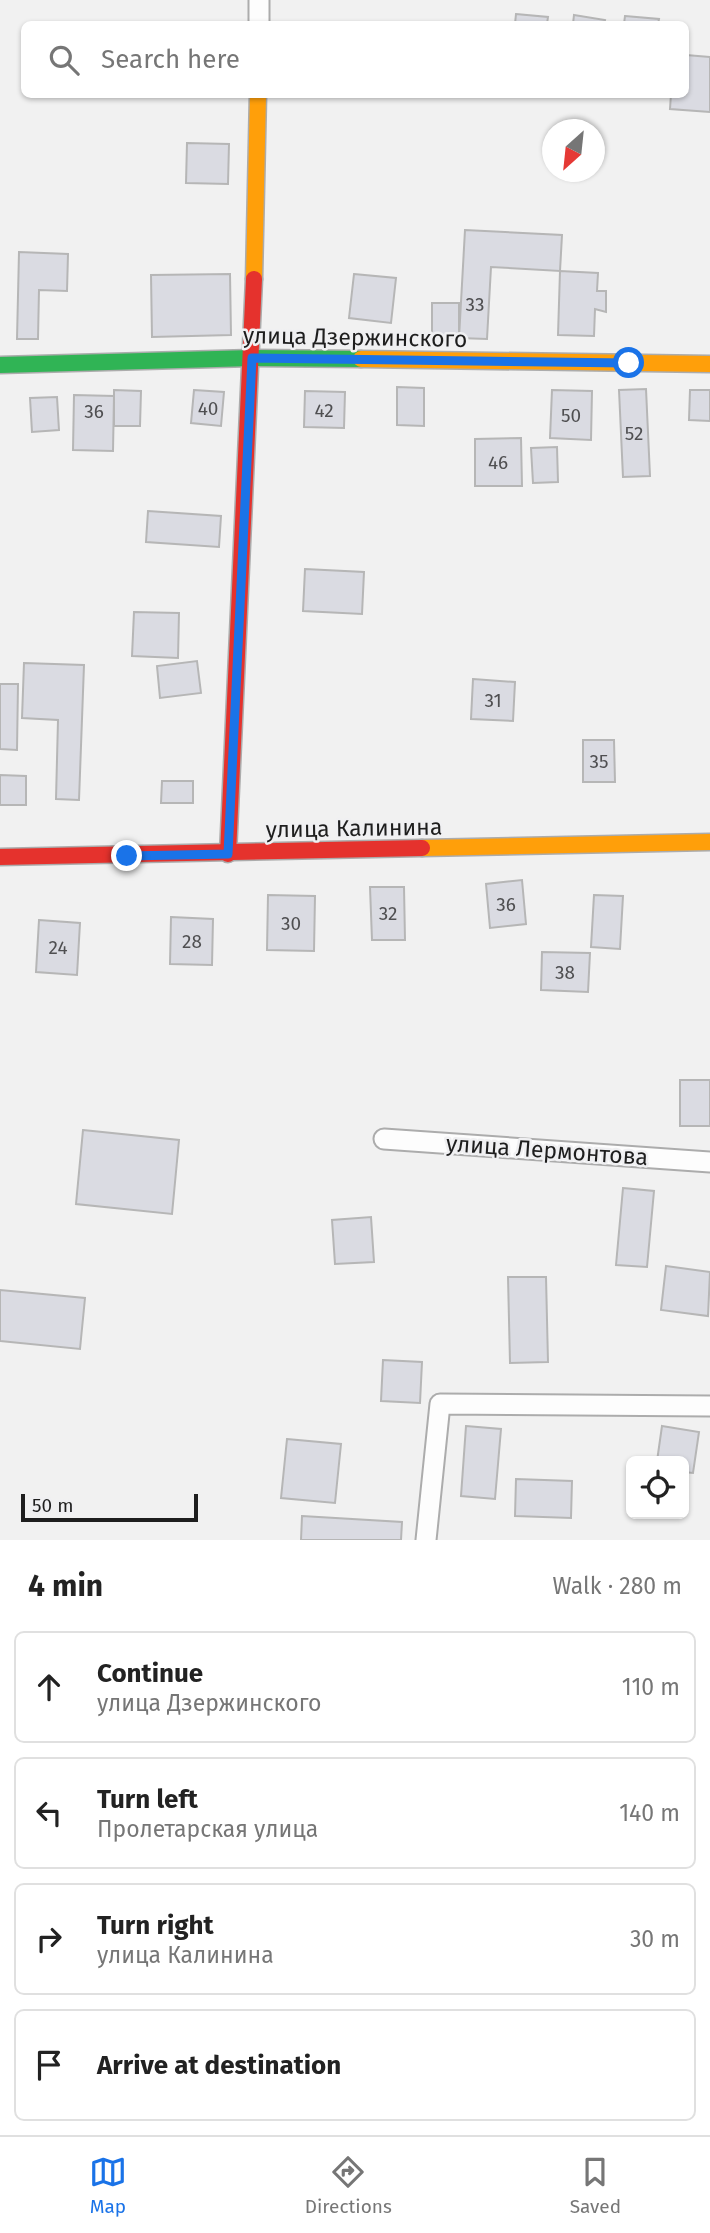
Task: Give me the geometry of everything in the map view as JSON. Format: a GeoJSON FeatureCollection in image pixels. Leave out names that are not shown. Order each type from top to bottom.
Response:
{"type":"FeatureCollection","features":[{"type":"Feature","properties":{"kind":"street"},"geometry":{"type":"LineString","coordinates":[[259,21],[260,0]]}},
{"type":"Feature","properties":{"kind":"street"},"geometry":{"type":"LineString","coordinates":[[228,854],[252,358],[258,98]]}},
{"type":"Feature","properties":{"kind":"street","name":"улица Дзержинского"},"geometry":{"type":"LineString","coordinates":[[0,365],[252,358],[710,364]]}},
{"type":"Feature","properties":{"kind":"street","name":"улица Калинина"},"geometry":{"type":"LineString","coordinates":[[0,858],[710,842]]}},
{"type":"Feature","properties":{"kind":"street","name":"улица Лермонтова"},"geometry":{"type":"LineString","coordinates":[[384,1139],[710,1162]]}},
{"type":"Feature","properties":{"kind":"street"},"geometry":{"type":"LineString","coordinates":[[426,1540],[440,1404],[710,1406]]}},
{"type":"Feature","properties":{"kind":"building"},"geometry":{"type":"Polygon","coordinates":[[[516,14],[548,17],[547,21],[515,21],[516,14]]]}},
{"type":"Feature","properties":{"kind":"building"},"geometry":{"type":"Polygon","coordinates":[[[574,15],[605,20],[605,21],[573,21],[574,15]]]}},
{"type":"Feature","properties":{"kind":"building"},"geometry":{"type":"Polygon","coordinates":[[[625,16],[659,19],[659,21],[624,21],[625,16]]]}},
{"type":"Feature","properties":{"kind":"building"},"geometry":{"type":"Polygon","coordinates":[[[689,55],[710,57],[710,112],[670,109],[671,98],[689,98],[689,55]]]}},
{"type":"Feature","properties":{"kind":"building"},"geometry":{"type":"Polygon","coordinates":[[[187,143],[229,144],[228,184],[186,183],[187,143]]]}},
{"type":"Feature","properties":{"kind":"building"},"geometry":{"type":"Polygon","coordinates":[[[465,230],[562,235],[560,271],[491,267],[487,339],[459,338],[465,230]]]}},
{"type":"Feature","properties":{"kind":"building"},"geometry":{"type":"Polygon","coordinates":[[[19,252],[68,254],[67,291],[39,290],[38,339],[17,339],[19,252]]]}},
{"type":"Feature","properties":{"kind":"building"},"geometry":{"type":"Polygon","coordinates":[[[560,271],[598,273],[597,291],[606,291],[606,312],[595,309],[594,336],[558,335],[560,271]]]}},
{"type":"Feature","properties":{"kind":"building"},"geometry":{"type":"Polygon","coordinates":[[[230,274],[231,335],[152,337],[151,275],[230,274]]]}},
{"type":"Feature","properties":{"kind":"building"},"geometry":{"type":"Polygon","coordinates":[[[354,274],[396,278],[391,323],[349,318],[354,274]]]}},
{"type":"Feature","properties":{"kind":"building"},"geometry":{"type":"Polygon","coordinates":[[[432,303],[459,303],[459,338],[432,337],[432,303]]]}},
{"type":"Feature","properties":{"kind":"building"},"geometry":{"type":"Polygon","coordinates":[[[397,387],[424,388],[424,426],[397,425],[397,387]]]}},
{"type":"Feature","properties":{"kind":"building"},"geometry":{"type":"Polygon","coordinates":[[[646,389],[650,476],[623,477],[619,390],[646,389]]]}},
{"type":"Feature","properties":{"kind":"building"},"geometry":{"type":"Polygon","coordinates":[[[114,390],[141,391],[140,426],[114,426],[114,390]]]}},
{"type":"Feature","properties":{"kind":"building"},"geometry":{"type":"Polygon","coordinates":[[[194,390],[224,392],[221,426],[191,423],[194,390]]]}},
{"type":"Feature","properties":{"kind":"building"},"geometry":{"type":"Polygon","coordinates":[[[552,390],[592,391],[591,440],[550,438],[552,390]]]}},
{"type":"Feature","properties":{"kind":"building"},"geometry":{"type":"Polygon","coordinates":[[[690,390],[710,390],[710,421],[689,420],[690,390]]]}},
{"type":"Feature","properties":{"kind":"building"},"geometry":{"type":"Polygon","coordinates":[[[305,391],[345,392],[344,428],[304,427],[305,391]]]}},
{"type":"Feature","properties":{"kind":"building"},"geometry":{"type":"Polygon","coordinates":[[[74,395],[114,396],[113,451],[73,450],[74,395]]]}},
{"type":"Feature","properties":{"kind":"building"},"geometry":{"type":"Polygon","coordinates":[[[57,397],[59,430],[32,432],[30,398],[57,397]]]}},
{"type":"Feature","properties":{"kind":"building"},"geometry":{"type":"Polygon","coordinates":[[[521,438],[522,486],[475,486],[475,439],[521,438]]]}},
{"type":"Feature","properties":{"kind":"building"},"geometry":{"type":"Polygon","coordinates":[[[557,447],[558,482],[533,483],[531,448],[557,447]]]}},
{"type":"Feature","properties":{"kind":"building"},"geometry":{"type":"Polygon","coordinates":[[[148,511],[221,516],[219,547],[146,542],[148,511]]]}},
{"type":"Feature","properties":{"kind":"building"},"geometry":{"type":"Polygon","coordinates":[[[305,569],[364,572],[362,614],[303,611],[305,569]]]}},
{"type":"Feature","properties":{"kind":"building"},"geometry":{"type":"Polygon","coordinates":[[[134,612],[179,613],[178,658],[132,656],[134,612]]]}},
{"type":"Feature","properties":{"kind":"building"},"geometry":{"type":"Polygon","coordinates":[[[197,661],[201,693],[160,698],[157,666],[197,661]]]}},
{"type":"Feature","properties":{"kind":"building"},"geometry":{"type":"Polygon","coordinates":[[[24,663],[84,665],[79,800],[56,799],[58,720],[22,718],[24,663]]]}},
{"type":"Feature","properties":{"kind":"building"},"geometry":{"type":"Polygon","coordinates":[[[473,679],[515,682],[513,721],[471,719],[473,679]]]}},
{"type":"Feature","properties":{"kind":"building"},"geometry":{"type":"Polygon","coordinates":[[[0,684],[18,684],[17,750],[0,749],[0,684]]]}},
{"type":"Feature","properties":{"kind":"building"},"geometry":{"type":"Polygon","coordinates":[[[583,740],[614,740],[615,782],[583,782],[583,740]]]}},
{"type":"Feature","properties":{"kind":"building"},"geometry":{"type":"Polygon","coordinates":[[[0,775],[26,776],[26,805],[0,805],[0,775]]]}},
{"type":"Feature","properties":{"kind":"building"},"geometry":{"type":"Polygon","coordinates":[[[162,781],[193,781],[193,803],[161,803],[162,781]]]}},
{"type":"Feature","properties":{"kind":"building"},"geometry":{"type":"Polygon","coordinates":[[[522,880],[526,924],[490,928],[486,884],[522,880]]]}},
{"type":"Feature","properties":{"kind":"building"},"geometry":{"type":"Polygon","coordinates":[[[370,887],[404,887],[405,940],[372,940],[370,887]]]}},
{"type":"Feature","properties":{"kind":"building"},"geometry":{"type":"Polygon","coordinates":[[[268,895],[315,896],[314,951],[267,950],[268,895]]]}},
{"type":"Feature","properties":{"kind":"building"},"geometry":{"type":"Polygon","coordinates":[[[594,895],[623,896],[620,949],[591,947],[594,895]]]}},
{"type":"Feature","properties":{"kind":"building"},"geometry":{"type":"Polygon","coordinates":[[[171,917],[213,919],[212,965],[170,964],[171,917]]]}},
{"type":"Feature","properties":{"kind":"building"},"geometry":{"type":"Polygon","coordinates":[[[39,920],[80,923],[77,975],[36,972],[39,920]]]}},
{"type":"Feature","properties":{"kind":"building"},"geometry":{"type":"Polygon","coordinates":[[[542,952],[590,953],[588,992],[541,990],[542,952]]]}},
{"type":"Feature","properties":{"kind":"building"},"geometry":{"type":"Polygon","coordinates":[[[680,1080],[710,1080],[710,1126],[680,1126],[680,1080]]]}},
{"type":"Feature","properties":{"kind":"building"},"geometry":{"type":"Polygon","coordinates":[[[83,1130],[179,1140],[172,1214],[76,1204],[83,1130]]]}},
{"type":"Feature","properties":{"kind":"building"},"geometry":{"type":"Polygon","coordinates":[[[623,1188],[654,1191],[647,1267],[616,1265],[623,1188]]]}},
{"type":"Feature","properties":{"kind":"building"},"geometry":{"type":"Polygon","coordinates":[[[371,1217],[374,1262],[335,1264],[332,1220],[371,1217]]]}},
{"type":"Feature","properties":{"kind":"building"},"geometry":{"type":"Polygon","coordinates":[[[666,1266],[710,1272],[708,1316],[661,1310],[666,1266]]]}},
{"type":"Feature","properties":{"kind":"building"},"geometry":{"type":"Polygon","coordinates":[[[508,1277],[546,1277],[548,1362],[510,1363],[508,1277]]]}},
{"type":"Feature","properties":{"kind":"building"},"geometry":{"type":"Polygon","coordinates":[[[0,1290],[85,1298],[80,1349],[0,1341],[0,1290]]]}},
{"type":"Feature","properties":{"kind":"building"},"geometry":{"type":"Polygon","coordinates":[[[383,1360],[422,1362],[420,1403],[381,1401],[383,1360]]]}},
{"type":"Feature","properties":{"kind":"building"},"geometry":{"type":"Polygon","coordinates":[[[466,1426],[501,1429],[495,1499],[461,1496],[466,1426]]]}},
{"type":"Feature","properties":{"kind":"building"},"geometry":{"type":"Polygon","coordinates":[[[662,1426],[699,1432],[693,1473],[689,1473],[689,1456],[658,1456],[662,1426]]]}},
{"type":"Feature","properties":{"kind":"building"},"geometry":{"type":"Polygon","coordinates":[[[287,1439],[341,1444],[335,1503],[281,1498],[287,1439]]]}},
{"type":"Feature","properties":{"kind":"building"},"geometry":{"type":"Polygon","coordinates":[[[516,1479],[572,1481],[571,1518],[515,1516],[516,1479]]]}},
{"type":"Feature","properties":{"kind":"building"},"geometry":{"type":"Polygon","coordinates":[[[302,1516],[402,1522],[401,1540],[301,1540],[302,1516]]]}},
{"type":"Feature","properties":{"kind":"traffic: fast"},"geometry":{"type":"LineString","coordinates":[[0,365],[252,358],[361,359]]}},
{"type":"Feature","properties":{"kind":"traffic: slow"},"geometry":{"type":"LineString","coordinates":[[254,279],[258,98]]}},
{"type":"Feature","properties":{"kind":"traffic: slow"},"geometry":{"type":"LineString","coordinates":[[361,359],[710,364]]}},
{"type":"Feature","properties":{"kind":"traffic: slow"},"geometry":{"type":"LineString","coordinates":[[422,848],[710,842]]}},
{"type":"Feature","properties":{"kind":"traffic: jam"},"geometry":{"type":"LineString","coordinates":[[228,854],[254,279]]}},
{"type":"Feature","properties":{"kind":"traffic: jam"},"geometry":{"type":"LineString","coordinates":[[0,857],[422,848]]}},
{"type":"Feature","properties":{"kind":"route"},"geometry":{"type":"LineString","coordinates":[[127,856],[228,854],[252,358],[629,363]]}}]}
